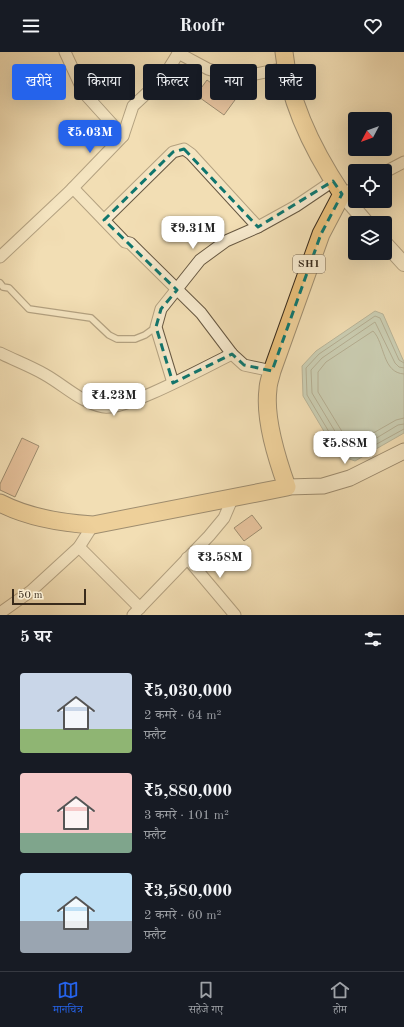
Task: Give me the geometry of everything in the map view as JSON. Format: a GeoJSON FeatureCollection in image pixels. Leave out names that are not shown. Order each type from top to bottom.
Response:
{"type":"FeatureCollection","features":[{"type":"Feature","properties":{"kind":"main road"},"geometry":{"type":"LineString","coordinates":[[285,60],[297,108],[319,157],[343,188]]}},
{"type":"Feature","properties":{"kind":"main road","name":"SH1"},"geometry":{"type":"LineString","coordinates":[[288,487],[280,468],[268,411],[268,389],[272,370],[321,234],[343,188]]}},
{"type":"Feature","properties":{"kind":"main road"},"geometry":{"type":"LineString","coordinates":[[0,504],[35,516],[64,523],[93,525],[288,487],[323,486],[350,478],[404,451]]}},
{"type":"Feature","properties":{"kind":"street"},"geometry":{"type":"LineString","coordinates":[[65,52],[84,93],[123,136]]}},
{"type":"Feature","properties":{"kind":"street"},"geometry":{"type":"LineString","coordinates":[[0,257],[73,188],[123,136],[133,106],[163,78],[179,53],[208,69],[237,78],[285,60]]}},
{"type":"Feature","properties":{"kind":"street"},"geometry":{"type":"LineString","coordinates":[[104,220],[172,152],[184,149],[192,154],[258,227]]}},
{"type":"Feature","properties":{"kind":"street"},"geometry":{"type":"LineString","coordinates":[[392,168],[404,162]]}},
{"type":"Feature","properties":{"kind":"street"},"geometry":{"type":"LineString","coordinates":[[73,188],[104,220],[201,313],[232,354],[244,365],[272,370]]}},
{"type":"Feature","properties":{"kind":"street"},"geometry":{"type":"LineString","coordinates":[[173,383],[156,327],[161,309],[200,260],[226,241],[258,227],[296,206],[343,188],[362,216]]}},
{"type":"Feature","properties":{"kind":"street"},"geometry":{"type":"LineString","coordinates":[[392,251],[404,264]]}},
{"type":"Feature","properties":{"kind":"street"},"geometry":{"type":"LineString","coordinates":[[0,353],[45,375],[88,402],[104,407],[128,402],[173,383],[232,354]]}},
{"type":"Feature","properties":{"kind":"street"},"geometry":{"type":"LineString","coordinates":[[79,547],[136,611],[209,536],[224,518],[233,497]]}},
{"type":"Feature","properties":{"kind":"street"},"geometry":{"type":"LineString","coordinates":[[2,609],[31,591],[79,547],[93,525]]}},
{"type":"Feature","properties":{"kind":"street"},"geometry":{"type":"LineString","coordinates":[[187,558],[235,615]]}},
{"type":"Feature","properties":{"kind":"lane"},"geometry":{"type":"LineString","coordinates":[[0,283],[3,287],[9,288],[29,309],[91,318],[109,335],[117,339],[135,338],[145,335],[156,327]]}},
{"type":"Feature","properties":{"kind":"highlighted area"},"geometry":{"type":"Polygon","coordinates":[[[184,149],[258,227],[333,181],[342,194],[321,234],[272,371],[244,365],[232,354],[173,383],[156,327],[161,309],[177,290],[104,220],[173,152],[184,149]]]}},
{"type":"Feature","properties":{"kind":"water"},"geometry":{"type":"Polygon","coordinates":[[[375,311],[383,314],[404,362],[404,433],[355,461],[338,455],[303,396],[302,366],[316,351],[375,311]]]}},
{"type":"Feature","properties":{"kind":"building"},"geometry":{"type":"Polygon","coordinates":[[[207,80],[210,82],[210,100],[235,100],[224,115],[202,99],[202,87],[207,80]]]}},
{"type":"Feature","properties":{"kind":"building"},"geometry":{"type":"Polygon","coordinates":[[[22,438],[39,446],[15,497],[0,490],[0,484],[22,438]]]}},
{"type":"Feature","properties":{"kind":"building"},"geometry":{"type":"Polygon","coordinates":[[[252,515],[262,528],[244,541],[234,528],[252,515]]]}}]}
